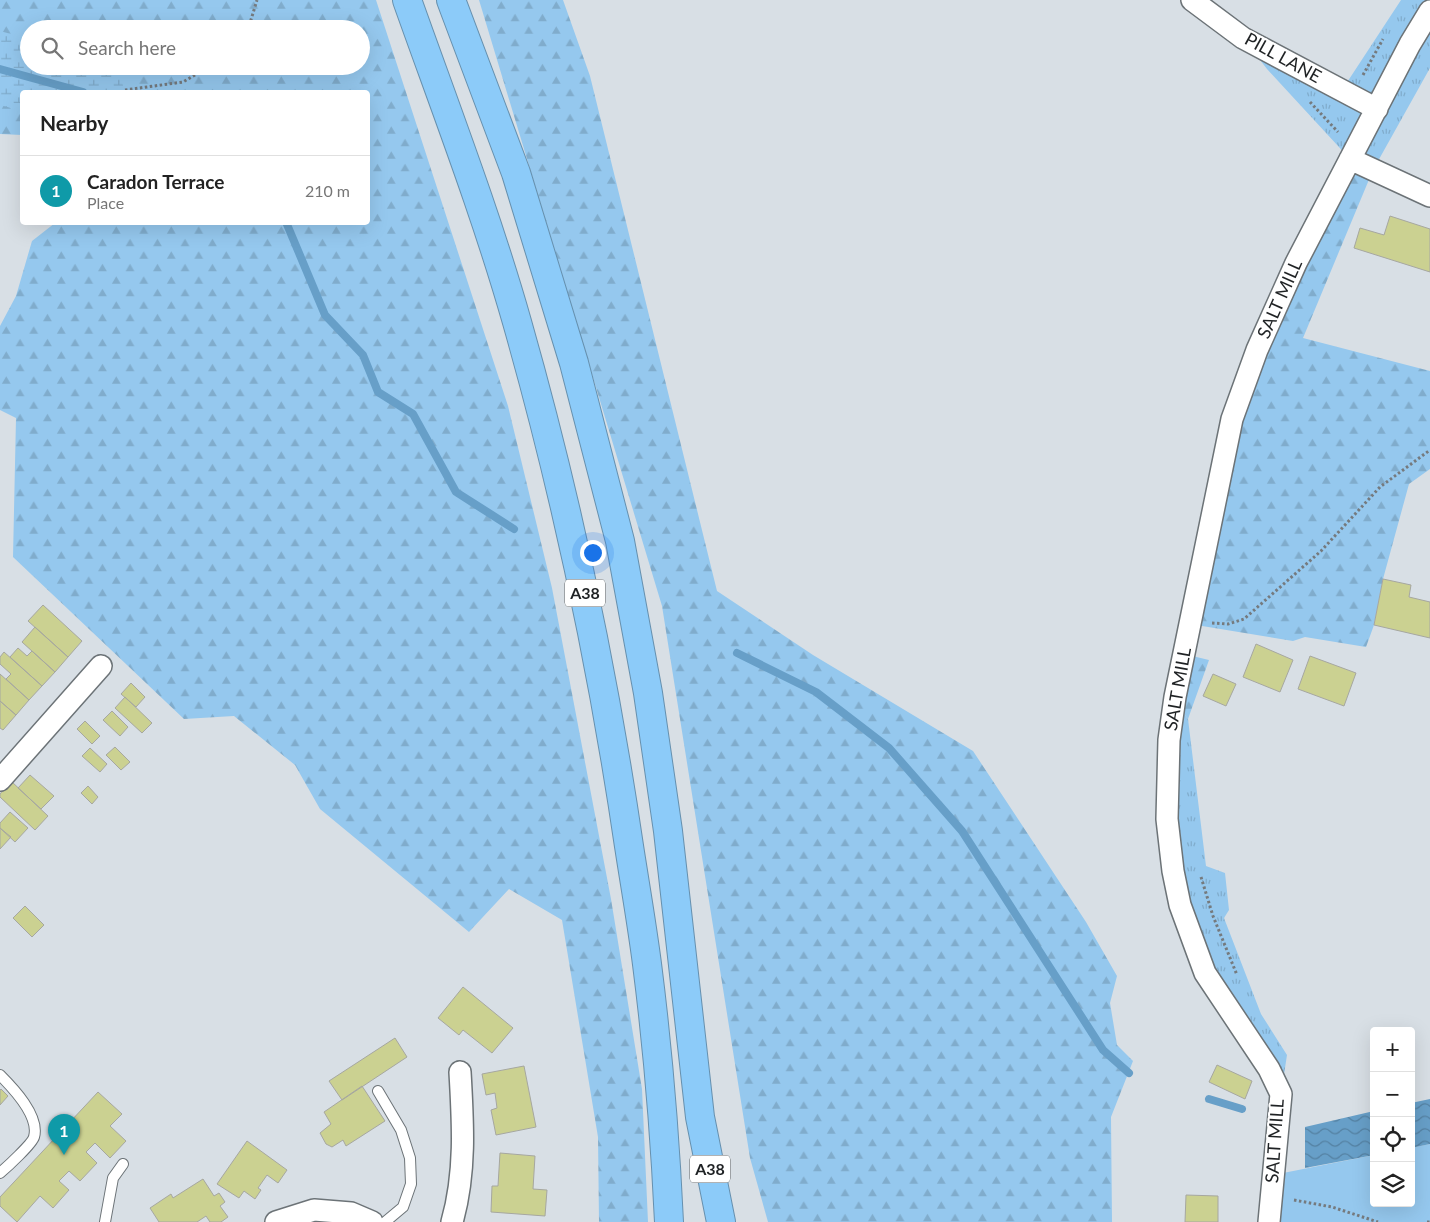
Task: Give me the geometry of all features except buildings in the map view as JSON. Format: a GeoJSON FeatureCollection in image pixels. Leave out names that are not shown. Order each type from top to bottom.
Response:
{"type":"FeatureCollection","features":[{"type":"Feature","properties":{"kind":"highway","name":"A38"},"geometry":{"type":"LineString","coordinates":[[407,0],[477,196],[516,320],[556,467],[588,607],[618,768],[647,965],[672,1217]]}},
{"type":"Feature","properties":{"kind":"highway","name":"A38"},"geometry":{"type":"LineString","coordinates":[[451,0],[519,182],[574,362],[620,541],[648,693],[668,831],[700,1116],[721,1222]]}},
{"type":"Feature","properties":{"kind":"street","name":"PILL LANE"},"geometry":{"type":"LineString","coordinates":[[1192,0],[1244,38],[1378,109]]}},
{"type":"Feature","properties":{"kind":"street","name":"SALT MILL"},"geometry":{"type":"LineString","coordinates":[[1268,1222],[1281,1094],[1269,1069],[1206,973],[1180,905],[1173,871],[1167,819],[1169,740],[1175,697],[1232,419],[1257,350],[1296,263],[1378,109],[1410,44],[1430,12]]}},
{"type":"Feature","properties":{"kind":"street"},"geometry":{"type":"LineString","coordinates":[[1350,159],[1430,196]]}},
{"type":"Feature","properties":{"kind":"street"},"geometry":{"type":"LineString","coordinates":[[0,780],[101,666]]}},
{"type":"Feature","properties":{"kind":"street"},"geometry":{"type":"LineString","coordinates":[[452,1222],[458,1200],[464,1132],[460,1072]]}},
{"type":"Feature","properties":{"kind":"street"},"geometry":{"type":"LineString","coordinates":[[276,1222],[314,1210],[351,1213],[372,1222]]}},
{"type":"Feature","properties":{"kind":"lane"},"geometry":{"type":"LineString","coordinates":[[0,1075],[18,1093],[35,1124],[34,1138],[0,1174]]}},
{"type":"Feature","properties":{"kind":"lane"},"geometry":{"type":"LineString","coordinates":[[378,1091],[401,1130],[410,1158],[411,1175],[411,1184],[403,1207],[385,1222]]}},
{"type":"Feature","properties":{"kind":"lane"},"geometry":{"type":"LineString","coordinates":[[105,1222],[113,1178],[123,1164]]}},
{"type":"Feature","properties":{"kind":"path"},"geometry":{"type":"LineString","coordinates":[[251,20],[257,0]]}},
{"type":"Feature","properties":{"kind":"path"},"geometry":{"type":"LineString","coordinates":[[124,90],[182,82],[194,75]]}},
{"type":"Feature","properties":{"kind":"path"},"geometry":{"type":"LineString","coordinates":[[1228,624],[1244,619],[1321,551],[1380,487],[1430,450]]}},
{"type":"Feature","properties":{"kind":"path"},"geometry":{"type":"LineString","coordinates":[[1199,872],[1213,916],[1239,981]]}},
{"type":"Feature","properties":{"kind":"path"},"geometry":{"type":"LineString","coordinates":[[1271,1195],[1332,1207],[1378,1222]]}},
{"type":"Feature","properties":{"kind":"green space"},"geometry":{"type":"Polygon","coordinates":[[[0,0],[376,0],[508,406],[552,588],[611,899],[642,1089],[648,1222],[599,1222],[598,1137],[562,920],[509,889],[469,932],[320,809],[295,765],[234,716],[184,719],[13,557],[16,418],[0,410],[0,326],[16,296],[32,241],[52,225],[370,225],[370,90],[20,90],[20,135],[0,134],[0,0]]]}},
{"type":"Feature","properties":{"kind":"green space"},"geometry":{"type":"Polygon","coordinates":[[[479,0],[563,0],[590,76],[717,591],[813,655],[973,751],[1086,922],[1117,976],[1110,1003],[1117,1045],[1133,1061],[1111,1117],[1112,1222],[768,1222],[750,1158],[662,606],[479,0]]]}},
{"type":"Feature","properties":{"kind":"green space"},"geometry":{"type":"Polygon","coordinates":[[[1401,0],[1430,0],[1430,68],[1373,170],[1350,159],[1267,69],[1243,38],[1342,90],[1401,0]]]}},
{"type":"Feature","properties":{"kind":"green space"},"geometry":{"type":"Polygon","coordinates":[[[0,31],[20,37],[20,75],[120,75],[124,90],[20,90],[20,110],[0,105],[0,31]]]}},
{"type":"Feature","properties":{"kind":"green space"},"geometry":{"type":"Polygon","coordinates":[[[1350,159],[1373,170],[1303,338],[1430,371],[1430,469],[1409,484],[1383,579],[1374,625],[1366,647],[1305,637],[1293,641],[1190,624],[1232,419],[1350,159]]]}},
{"type":"Feature","properties":{"kind":"green space"},"geometry":{"type":"Polygon","coordinates":[[[1184,654],[1209,660],[1188,719],[1174,701],[1184,654]]]}},
{"type":"Feature","properties":{"kind":"green space"},"geometry":{"type":"Polygon","coordinates":[[[1174,701],[1188,719],[1206,866],[1225,873],[1229,910],[1224,918],[1261,1014],[1287,1055],[1281,1094],[1180,905],[1174,701]]]}},
{"type":"Feature","properties":{"kind":"green space"},"geometry":{"type":"Polygon","coordinates":[[[1430,1144],[1430,1222],[1269,1222],[1273,1175],[1370,1156],[1370,1207],[1415,1207],[1415,1147],[1430,1144]]]}},
{"type":"Feature","properties":{"kind":"water"},"geometry":{"type":"Polygon","coordinates":[[[1430,1099],[1430,1144],[1415,1147],[1415,1117],[1415,1102],[1430,1099]]]}},
{"type":"Feature","properties":{"kind":"water"},"geometry":{"type":"Polygon","coordinates":[[[1370,1112],[1370,1156],[1305,1168],[1305,1127],[1370,1112]]]}},
{"type":"Feature","properties":{"kind":"waterway"},"geometry":{"type":"LineString","coordinates":[[0,69],[20,75]]}},
{"type":"Feature","properties":{"kind":"waterway"},"geometry":{"type":"LineString","coordinates":[[22,75],[76,90]]}},
{"type":"Feature","properties":{"kind":"waterway"},"geometry":{"type":"LineString","coordinates":[[287,225],[325,315],[363,355],[378,392],[413,414],[456,492],[514,529]]}},
{"type":"Feature","properties":{"kind":"waterway"},"geometry":{"type":"LineString","coordinates":[[737,653],[816,692],[889,748],[962,831],[1103,1050],[1129,1073]]}},
{"type":"Feature","properties":{"kind":"waterway"},"geometry":{"type":"LineString","coordinates":[[1209,1099],[1242,1109]]}},
{"type":"Feature","properties":{"kind":"place","name":"Caradon Terrace"},"geometry":{"type":"Point","coordinates":[64,1155]}}]}
